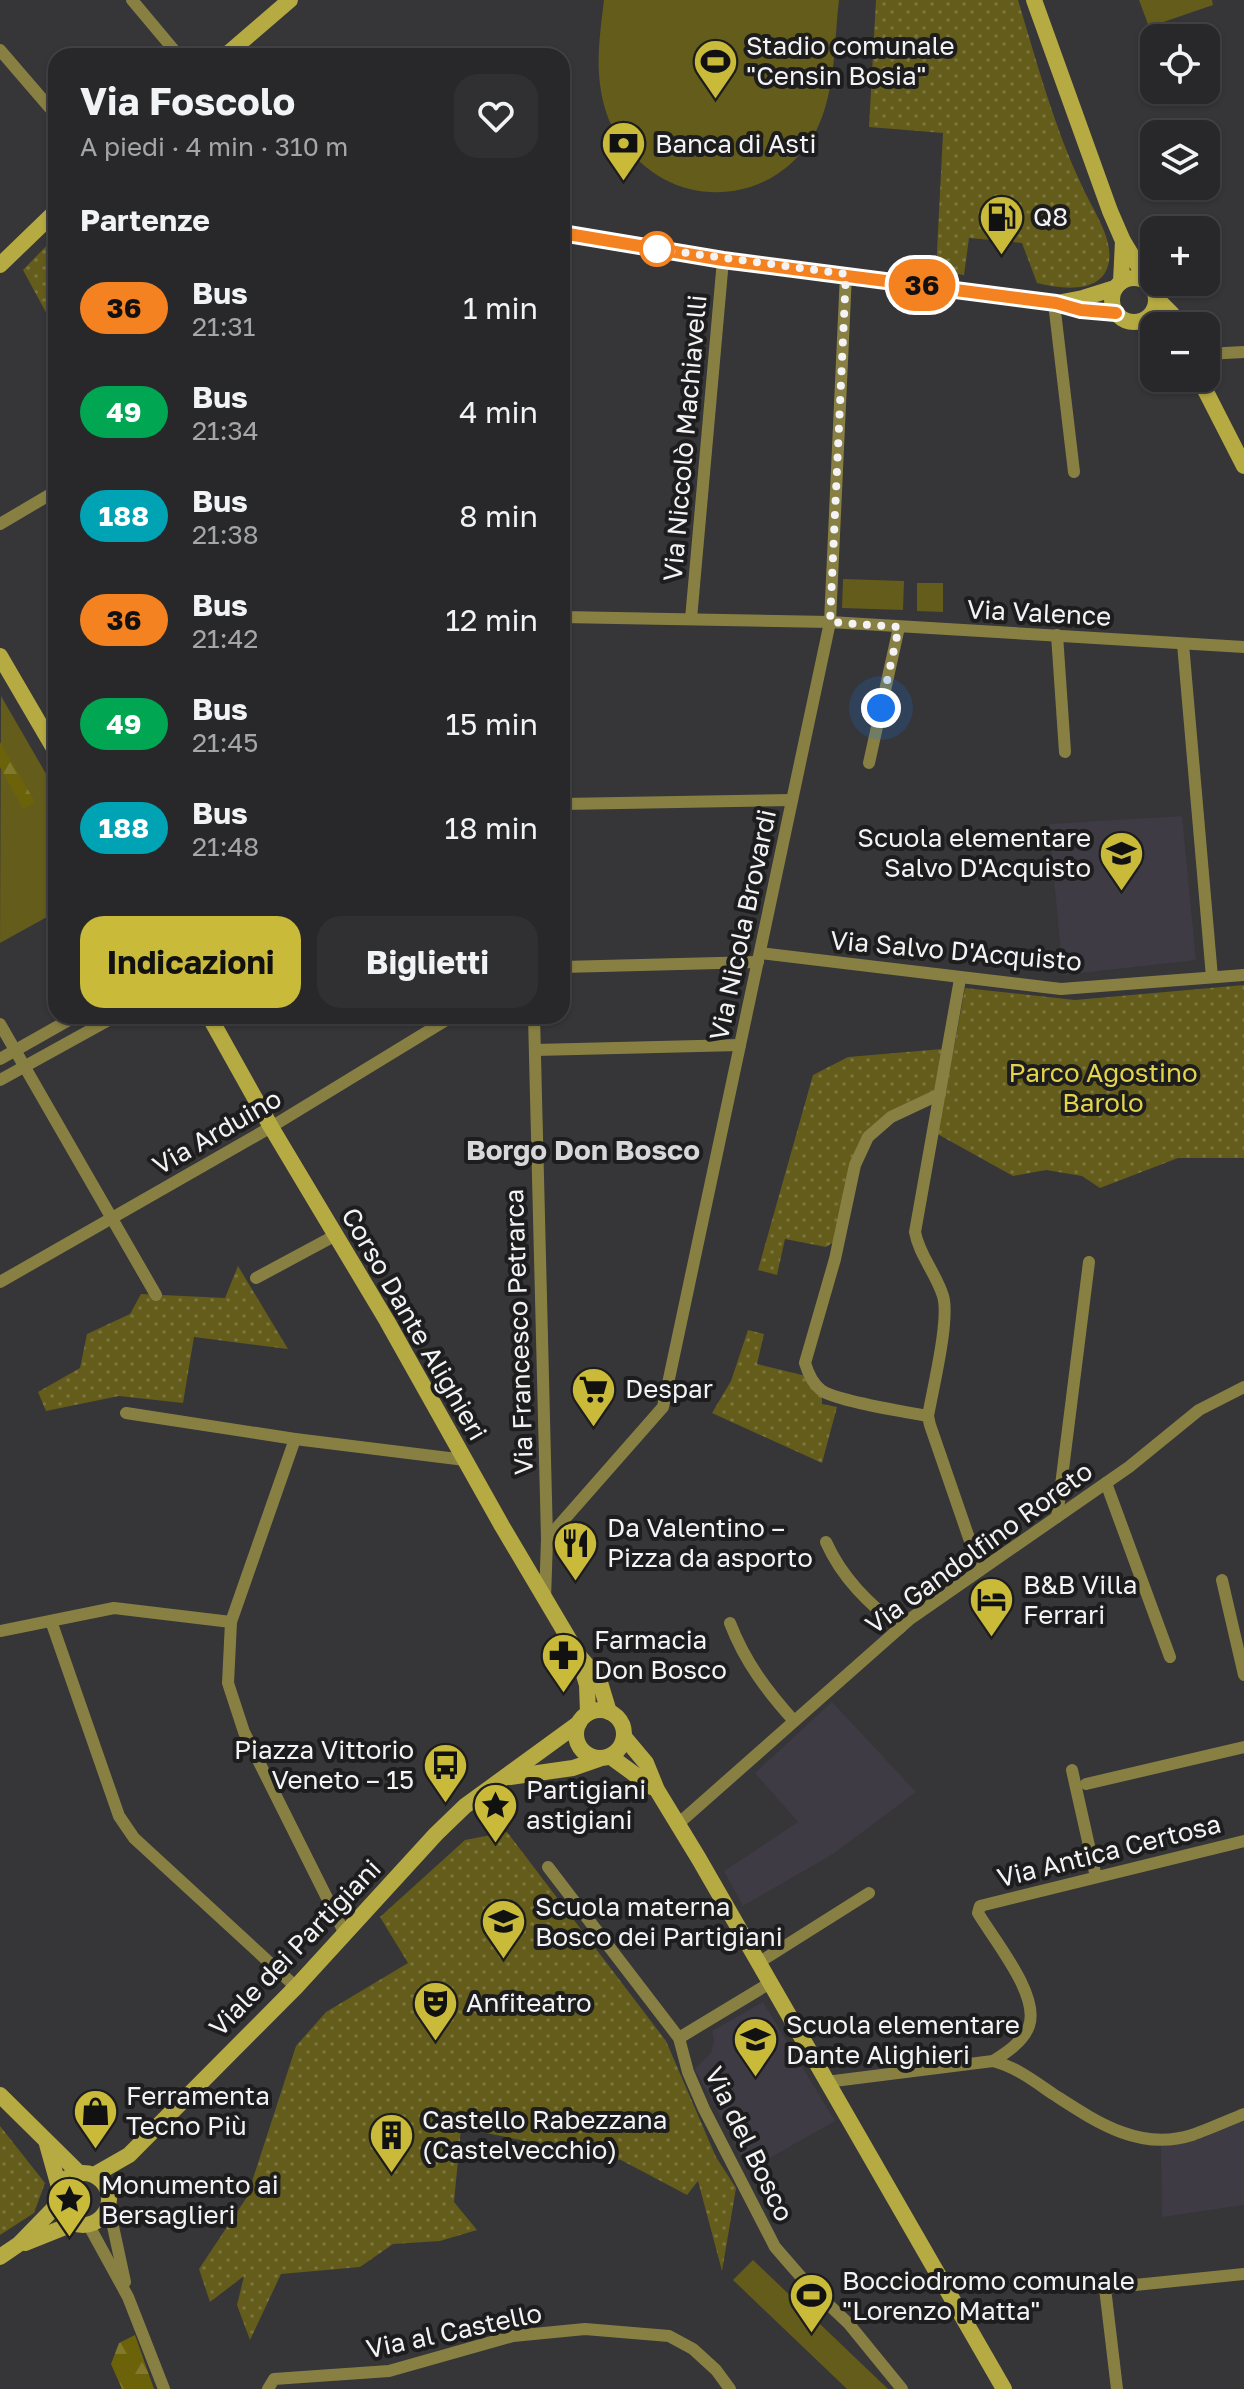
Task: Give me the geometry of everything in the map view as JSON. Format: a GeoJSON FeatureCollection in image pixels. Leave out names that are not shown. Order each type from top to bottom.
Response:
{"type":"FeatureCollection","features":[{"type":"Feature","properties":{"kind":"street"},"geometry":{"type":"LineString","coordinates":[[132,0],[172,48]]}},
{"type":"Feature","properties":{"kind":"street"},"geometry":{"type":"LineString","coordinates":[[234,48],[290,0]]}},
{"type":"Feature","properties":{"kind":"street"},"geometry":{"type":"LineString","coordinates":[[1034,0],[1110,211],[1140,269]]}},
{"type":"Feature","properties":{"kind":"street"},"geometry":{"type":"LineString","coordinates":[[0,50],[48,106]]}},
{"type":"Feature","properties":{"kind":"street"},"geometry":{"type":"LineString","coordinates":[[2,259],[48,218]]}},
{"type":"Feature","properties":{"kind":"street"},"geometry":{"type":"LineString","coordinates":[[570,234],[723,260],[846,274],[1116,313]]}},
{"type":"Feature","properties":{"kind":"street"},"geometry":{"type":"LineString","coordinates":[[1123,241],[1118,285],[1112,301],[1116,313],[1126,321],[1140,320]]}},
{"type":"Feature","properties":{"kind":"street","name":"Via Niccolò Machiavelli"},"geometry":{"type":"LineString","coordinates":[[691,619],[723,260]]}},
{"type":"Feature","properties":{"kind":"street","name":"Via Nicola Brovardi"},"geometry":{"type":"LineString","coordinates":[[547,1539],[663,1407],[830,622],[846,274]]}},
{"type":"Feature","properties":{"kind":"street"},"geometry":{"type":"LineString","coordinates":[[1055,303],[1083,298],[1132,277],[1140,280]]}},
{"type":"Feature","properties":{"kind":"street"},"geometry":{"type":"LineString","coordinates":[[1151,312],[1156,298]]}},
{"type":"Feature","properties":{"kind":"street"},"geometry":{"type":"LineString","coordinates":[[1156,298],[1170,312]]}},
{"type":"Feature","properties":{"kind":"street"},"geometry":{"type":"LineString","coordinates":[[1055,303],[1074,472]]}},
{"type":"Feature","properties":{"kind":"street"},"geometry":{"type":"LineString","coordinates":[[1220,353],[1244,352]]}},
{"type":"Feature","properties":{"kind":"street"},"geometry":{"type":"LineString","coordinates":[[1206,392],[1244,466]]}},
{"type":"Feature","properties":{"kind":"street"},"geometry":{"type":"LineString","coordinates":[[0,524],[48,496]]}},
{"type":"Feature","properties":{"kind":"street","name":"Via Valence"},"geometry":{"type":"LineString","coordinates":[[570,617],[830,622],[1244,647]]}},
{"type":"Feature","properties":{"kind":"street"},"geometry":{"type":"LineString","coordinates":[[869,763],[899,627]]}},
{"type":"Feature","properties":{"kind":"street"},"geometry":{"type":"LineString","coordinates":[[1057,635],[1065,752]]}},
{"type":"Feature","properties":{"kind":"street"},"geometry":{"type":"LineString","coordinates":[[1183,644],[1212,977]]}},
{"type":"Feature","properties":{"kind":"street"},"geometry":{"type":"LineString","coordinates":[[0,656],[48,738]]}},
{"type":"Feature","properties":{"kind":"street"},"geometry":{"type":"LineString","coordinates":[[570,804],[792,800]]}},
{"type":"Feature","properties":{"kind":"street","name":"Via Salvo D'Acquisto"},"geometry":{"type":"LineString","coordinates":[[570,967],[759,957],[1061,989],[1244,975]]}},
{"type":"Feature","properties":{"kind":"street"},"geometry":{"type":"LineString","coordinates":[[960,979],[915,1232],[945,1306],[928,1416],[980,1570]]}},
{"type":"Feature","properties":{"kind":"street"},"geometry":{"type":"LineString","coordinates":[[0,1024],[156,1295]]}},
{"type":"Feature","properties":{"kind":"street"},"geometry":{"type":"LineString","coordinates":[[0,1059],[61,1024]]}},
{"type":"Feature","properties":{"kind":"street"},"geometry":{"type":"LineString","coordinates":[[0,1080],[101,1024]]}},
{"type":"Feature","properties":{"kind":"street","name":"Corso Dante Alighieri"},"geometry":{"type":"LineString","coordinates":[[213,1024],[545,1599],[579,1656],[599,1679],[609,1712]]}},
{"type":"Feature","properties":{"kind":"street","name":"Via Arduino"},"geometry":{"type":"LineString","coordinates":[[0,1282],[271,1127],[440,1024]]}},
{"type":"Feature","properties":{"kind":"street","name":"Via Francesco Petrarca"},"geometry":{"type":"LineString","coordinates":[[534,1024],[547,1539],[545,1599]]}},
{"type":"Feature","properties":{"kind":"street"},"geometry":{"type":"LineString","coordinates":[[535,1050],[740,1045]]}},
{"type":"Feature","properties":{"kind":"street"},"geometry":{"type":"LineString","coordinates":[[928,1416],[822,1392],[810,1377],[805,1363],[835,1259],[855,1165],[868,1137],[891,1117],[940,1094]]}},
{"type":"Feature","properties":{"kind":"street"},"geometry":{"type":"LineString","coordinates":[[256,1278],[336,1235]]}},
{"type":"Feature","properties":{"kind":"street"},"geometry":{"type":"LineString","coordinates":[[1057,1517],[1089,1262]]}},
{"type":"Feature","properties":{"kind":"street","name":"Via Gandolfino Roreto"},"geometry":{"type":"LineString","coordinates":[[678,1824],[900,1628],[1106,1483],[1199,1410],[1244,1387]]}},
{"type":"Feature","properties":{"kind":"street"},"geometry":{"type":"LineString","coordinates":[[126,1413],[295,1439],[465,1460]]}},
{"type":"Feature","properties":{"kind":"street"},"geometry":{"type":"LineString","coordinates":[[295,1439],[231,1622],[228,1683],[244,1732],[345,1934]]}},
{"type":"Feature","properties":{"kind":"street"},"geometry":{"type":"LineString","coordinates":[[1106,1483],[1170,1657]]}},
{"type":"Feature","properties":{"kind":"street"},"geometry":{"type":"LineString","coordinates":[[826,1542],[835,1563],[855,1589],[900,1628]]}},
{"type":"Feature","properties":{"kind":"street"},"geometry":{"type":"LineString","coordinates":[[1222,1580],[1244,1675]]}},
{"type":"Feature","properties":{"kind":"street"},"geometry":{"type":"LineString","coordinates":[[0,1631],[114,1608],[231,1622]]}},
{"type":"Feature","properties":{"kind":"street"},"geometry":{"type":"LineString","coordinates":[[51,1621],[119,1816],[134,1838],[296,1987]]}},
{"type":"Feature","properties":{"kind":"street"},"geometry":{"type":"LineString","coordinates":[[730,1623],[751,1669],[794,1721]]}},
{"type":"Feature","properties":{"kind":"street","name":"Corso Dante Alighieri"},"geometry":{"type":"LineString","coordinates":[[579,1656],[587,1685],[584,1718]]}},
{"type":"Feature","properties":{"kind":"street"},"geometry":{"type":"LineString","coordinates":[[657,1790],[636,1773],[605,1758],[591,1757],[579,1746],[576,1730],[584,1718],[602,1710],[622,1722],[625,1738],[646,1763],[657,1790],[1001,2383],[1012,2389]]}},
{"type":"Feature","properties":{"kind":"street","name":"Viale dei Partigiani"},"geometry":{"type":"LineString","coordinates":[[108,2199],[129,2155],[296,1987],[436,1834],[465,1806],[584,1718]]}},
{"type":"Feature","properties":{"kind":"street"},"geometry":{"type":"LineString","coordinates":[[605,1758],[617,1752],[625,1738]]}},
{"type":"Feature","properties":{"kind":"street"},"geometry":{"type":"LineString","coordinates":[[1086,1784],[1244,1747]]}},
{"type":"Feature","properties":{"kind":"street","name":"Viale dei Partigiani"},"geometry":{"type":"LineString","coordinates":[[500,1779],[527,1772],[573,1768],[605,1758]]}},
{"type":"Feature","properties":{"kind":"street"},"geometry":{"type":"LineString","coordinates":[[1072,1770],[1096,1877]]}},
{"type":"Feature","properties":{"kind":"street","name":"Via Antica Certosa"},"geometry":{"type":"LineString","coordinates":[[993,2061],[1012,2048],[1027,2030],[1030,2007],[1025,1990],[979,1915],[979,1907],[1244,1841]]}},
{"type":"Feature","properties":{"kind":"street","name":"Via del Bosco"},"geometry":{"type":"LineString","coordinates":[[548,1867],[679,2038],[688,2072],[704,2109],[775,2247],[808,2285],[849,2324],[902,2389]]}},
{"type":"Feature","properties":{"kind":"street"},"geometry":{"type":"LineString","coordinates":[[758,1963],[869,1893]]}},
{"type":"Feature","properties":{"kind":"street"},"geometry":{"type":"LineString","coordinates":[[679,2038],[770,1983]]}},
{"type":"Feature","properties":{"kind":"street"},"geometry":{"type":"LineString","coordinates":[[826,2082],[993,2061],[1024,2075],[1104,2126],[1143,2138],[1167,2139],[1191,2135],[1244,2114]]}},
{"type":"Feature","properties":{"kind":"street"},"geometry":{"type":"LineString","coordinates":[[0,2095],[46,2143],[106,2186],[128,2297],[164,2389]]}},
{"type":"Feature","properties":{"kind":"street"},"geometry":{"type":"LineString","coordinates":[[46,2143],[58,2196],[67,2219],[81,2224],[128,2297]]}},
{"type":"Feature","properties":{"kind":"street","name":"Viale dei Partigiani"},"geometry":{"type":"LineString","coordinates":[[86,2174],[129,2155]]}},
{"type":"Feature","properties":{"kind":"street"},"geometry":{"type":"LineString","coordinates":[[19,2244],[58,2196],[64,2180],[86,2174]]}},
{"type":"Feature","properties":{"kind":"street"},"geometry":{"type":"LineString","coordinates":[[0,2257],[19,2244],[100,2218],[108,2199]]}},
{"type":"Feature","properties":{"kind":"street"},"geometry":{"type":"LineString","coordinates":[[1117,2389],[1105,2288],[1244,2274]]}},
{"type":"Feature","properties":{"kind":"street","name":"Via al Castello"},"geometry":{"type":"LineString","coordinates":[[268,2389],[274,2379],[389,2371],[513,2336],[585,2329],[669,2336],[693,2349],[716,2370],[730,2389]]}},
{"type":"Feature","properties":{"kind":"shaded area","name":"Scuola elementare Salvo D'Acquisto"},"geometry":{"type":"Polygon","coordinates":[[[1182,816],[1196,960],[1063,975],[1049,824],[1182,816]]]}},
{"type":"Feature","properties":{"kind":"shaded area"},"geometry":{"type":"Polygon","coordinates":[[[832,1702],[916,1792],[833,1854],[743,1906],[724,1871],[798,1822],[755,1773],[832,1702]]]}},
{"type":"Feature","properties":{"kind":"shaded area","name":"Scuola elementare Dante Alighieri"},"geometry":{"type":"Polygon","coordinates":[[[763,2002],[835,2121],[749,2170],[695,2069],[711,2053],[714,2041],[712,2031],[763,2002]]]}},
{"type":"Feature","properties":{"kind":"shaded area"},"geometry":{"type":"Polygon","coordinates":[[[1244,2119],[1244,2205],[1162,2217],[1161,2144],[1244,2119]]]}},
{"type":"Feature","properties":{"kind":"green space","name":"Stadio comunale \"Censin Bosia\""},"geometry":{"type":"Polygon","coordinates":[[[604,0],[839,0],[833,67],[823,116],[798,157],[775,176],[749,187],[721,192],[693,190],[666,180],[642,164],[613,128],[604,105],[599,60],[604,0]]]}},
{"type":"Feature","properties":{"kind":"green space"},"geometry":{"type":"Polygon","coordinates":[[[876,0],[1018,0],[1063,141],[1108,242],[1109,261],[1099,280],[1069,288],[1037,283],[1022,243],[969,238],[964,275],[936,271],[943,133],[869,127],[876,0]]]}},
{"type":"Feature","properties":{"kind":"green space"},"geometry":{"type":"Polygon","coordinates":[[[1139,0],[1212,0],[1213,5],[1158,24],[1148,24],[1139,0]]]}},
{"type":"Feature","properties":{"kind":"green space"},"geometry":{"type":"Polygon","coordinates":[[[48,244],[48,316],[23,270],[48,244]]]}},
{"type":"Feature","properties":{"kind":"green space"},"geometry":{"type":"Polygon","coordinates":[[[843,579],[904,581],[903,610],[842,608],[843,579]]]}},
{"type":"Feature","properties":{"kind":"green space"},"geometry":{"type":"Polygon","coordinates":[[[917,583],[943,583],[943,612],[917,611],[917,583]]]}},
{"type":"Feature","properties":{"kind":"green space"},"geometry":{"type":"Polygon","coordinates":[[[1,696],[48,777],[48,916],[0,943],[1,696]]]}},
{"type":"Feature","properties":{"kind":"green space"},"geometry":{"type":"Polygon","coordinates":[[[0,742],[35,802],[23,809],[0,767],[0,742]]]}},
{"type":"Feature","properties":{"kind":"green space","name":"Parco Agostino Barolo"},"geometry":{"type":"Polygon","coordinates":[[[1244,985],[1244,1158],[1178,1158],[1100,1188],[1082,1176],[1046,1170],[1013,1176],[932,1131],[940,1095],[868,1137],[839,1239],[826,1247],[785,1239],[777,1275],[758,1270],[813,1075],[848,1057],[954,1048],[965,988],[1075,1000],[1244,985]]]}},
{"type":"Feature","properties":{"kind":"green space"},"geometry":{"type":"Polygon","coordinates":[[[238,1266],[288,1349],[194,1337],[183,1403],[119,1396],[46,1411],[38,1392],[80,1368],[87,1334],[130,1314],[141,1294],[225,1298],[238,1266]]]}},
{"type":"Feature","properties":{"kind":"green space"},"geometry":{"type":"Polygon","coordinates":[[[748,1330],[764,1334],[757,1364],[810,1377],[822,1392],[822,1404],[837,1407],[822,1463],[712,1413],[731,1381],[748,1330]]]}},
{"type":"Feature","properties":{"kind":"green space"},"geometry":{"type":"Polygon","coordinates":[[[507,1832],[666,2041],[716,2157],[736,2188],[722,2271],[698,2181],[687,2195],[621,2160],[461,2128],[454,2202],[477,2230],[440,2241],[393,2244],[360,2267],[281,2274],[250,2340],[237,2305],[244,2276],[210,2302],[199,2269],[247,2197],[296,2046],[326,2012],[408,1963],[380,1917],[465,1840],[507,1832]]]}},
{"type":"Feature","properties":{"kind":"green space"},"geometry":{"type":"Polygon","coordinates":[[[0,2126],[45,2183],[34,2213],[0,2235],[0,2126]]]}},
{"type":"Feature","properties":{"kind":"green space","name":"Bocciodromo comunale \"Lorenzo Matta\""},"geometry":{"type":"Polygon","coordinates":[[[753,2260],[888,2389],[847,2389],[733,2280],[753,2260]]]}},
{"type":"Feature","properties":{"kind":"green space"},"geometry":{"type":"Polygon","coordinates":[[[135,2335],[154,2389],[122,2389],[111,2364],[119,2343],[135,2335]]]}},
{"type":"Feature","properties":{"kind":"bus line","name":"36"},"geometry":{"type":"LineString","coordinates":[[570,235],[723,260],[846,274],[1116,313]]}},
{"type":"Feature","properties":{"kind":"place","name":"Stadio comunale \"Censin Bosia\""},"geometry":{"type":"Point","coordinates":[715,100]}},
{"type":"Feature","properties":{"kind":"place","name":"Banca di Asti"},"geometry":{"type":"Point","coordinates":[624,183]}},
{"type":"Feature","properties":{"kind":"place","name":"Q8"},"geometry":{"type":"Point","coordinates":[1002,256]}},
{"type":"Feature","properties":{"kind":"place","name":"Scuola elementare Salvo D'Acquisto"},"geometry":{"type":"Point","coordinates":[1122,892]}},
{"type":"Feature","properties":{"kind":"place","name":"Despar"},"geometry":{"type":"Point","coordinates":[594,1428]}},
{"type":"Feature","properties":{"kind":"place","name":"Da Valentino – Pizza da asporto"},"geometry":{"type":"Point","coordinates":[576,1582]}},
{"type":"Feature","properties":{"kind":"place","name":"B&B Villa Ferrari"},"geometry":{"type":"Point","coordinates":[992,1639]}},
{"type":"Feature","properties":{"kind":"place","name":"Farmacia Don Bosco"},"geometry":{"type":"Point","coordinates":[563,1694]}},
{"type":"Feature","properties":{"kind":"place","name":"Piazza Vittorio Veneto – 15"},"geometry":{"type":"Point","coordinates":[445,1804]}},
{"type":"Feature","properties":{"kind":"place","name":"Partigiani astigiani"},"geometry":{"type":"Point","coordinates":[495,1844]}},
{"type":"Feature","properties":{"kind":"place","name":"Scuola materna Bosco dei Partigiani"},"geometry":{"type":"Point","coordinates":[504,1961]}},
{"type":"Feature","properties":{"kind":"place","name":"Anfiteatro"},"geometry":{"type":"Point","coordinates":[435,2042]}},
{"type":"Feature","properties":{"kind":"place","name":"Scuola elementare Dante Alighieri"},"geometry":{"type":"Point","coordinates":[755,2079]}},
{"type":"Feature","properties":{"kind":"place","name":"Ferramenta Tecno Più"},"geometry":{"type":"Point","coordinates":[95,2150]}},
{"type":"Feature","properties":{"kind":"place","name":"Castello Rabezzana (Castelvecchio)"},"geometry":{"type":"Point","coordinates":[391,2174]}},
{"type":"Feature","properties":{"kind":"place","name":"Monumento ai Bersaglieri"},"geometry":{"type":"Point","coordinates":[70,2239]}},
{"type":"Feature","properties":{"kind":"place","name":"Bocciodromo comunale \"Lorenzo Matta\""},"geometry":{"type":"Point","coordinates":[811,2335]}},
{"type":"Feature","properties":{"kind":"district","name":"Borgo Don Bosco"},"geometry":{"type":"Point","coordinates":[583,1150]}},
{"type":"Feature","properties":{"kind":"route"},"geometry":{"type":"LineString","coordinates":[[657,249],[846,274],[830,622],[899,627],[881,708]]}}]}
